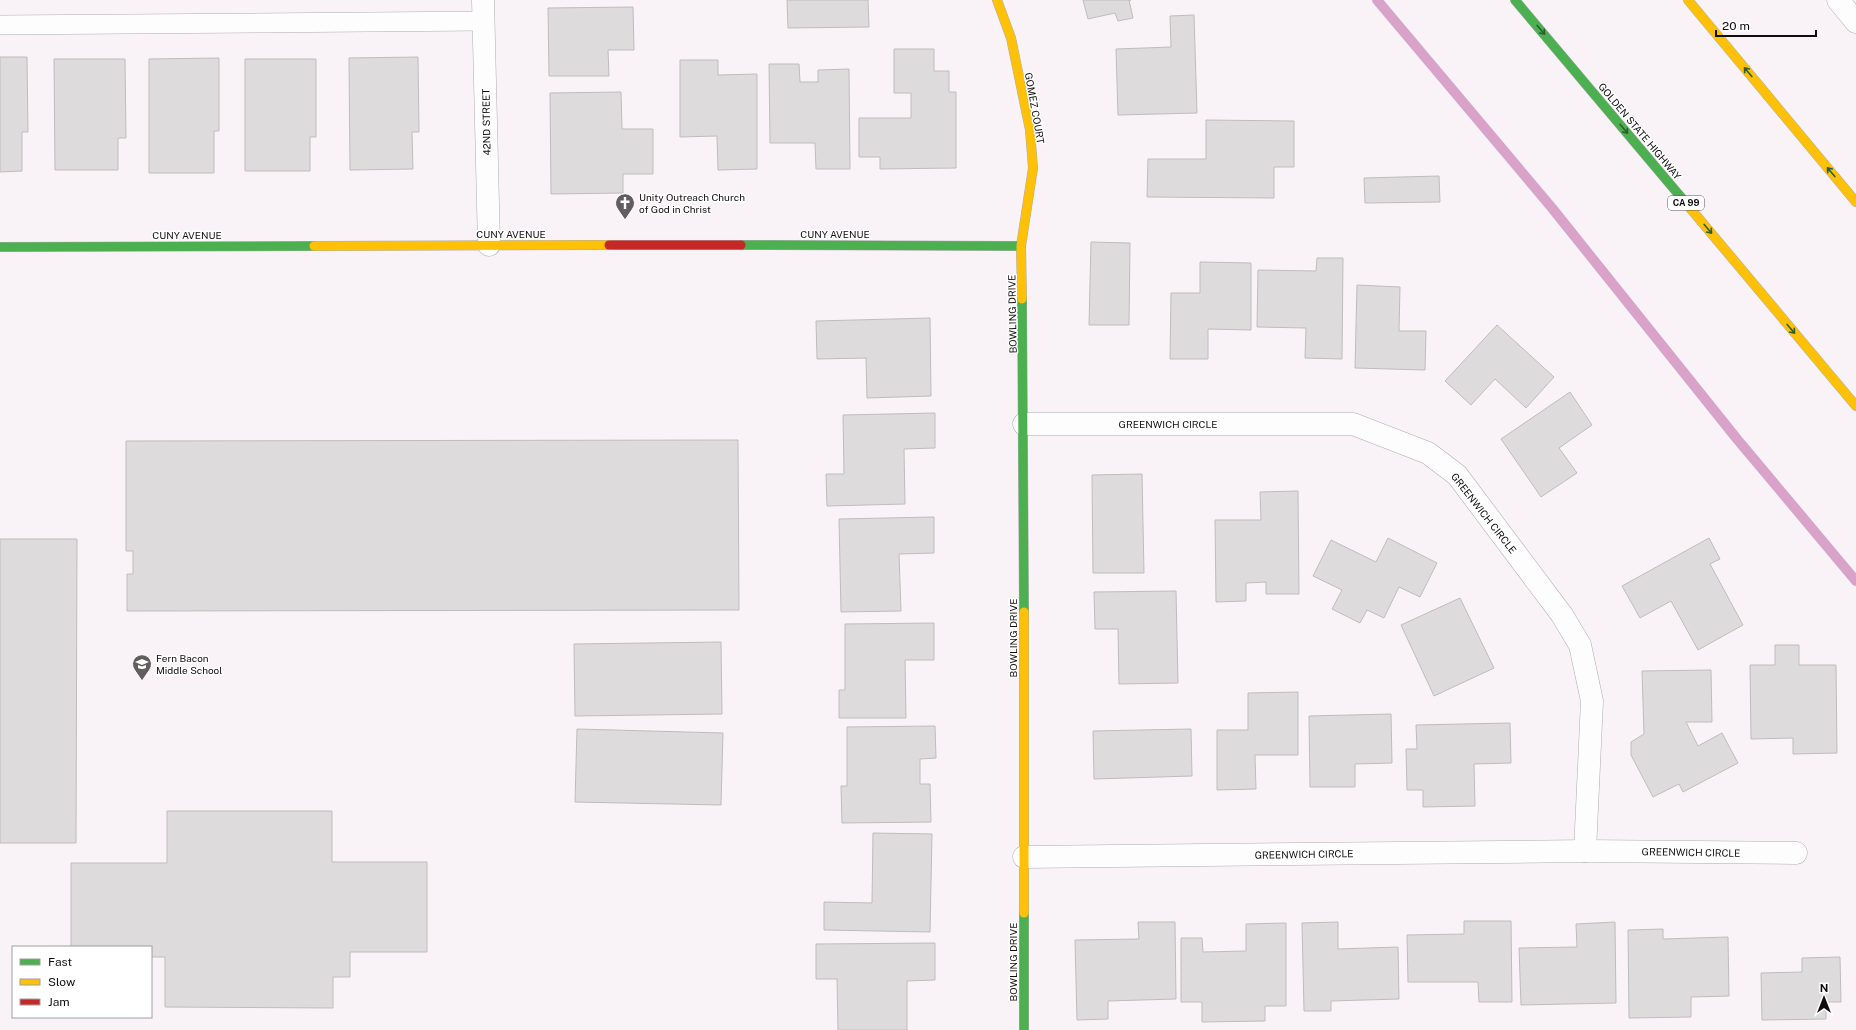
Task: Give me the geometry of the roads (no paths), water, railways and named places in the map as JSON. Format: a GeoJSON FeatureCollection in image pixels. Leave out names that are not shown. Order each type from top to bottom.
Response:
{"type":"FeatureCollection","features":[{"type":"Feature","properties":{"kind":"main road","name":"GOMEZ COURT"},"geometry":{"type":"LineString","coordinates":[[996,0],[1010,38],[1030,130],[1033,168],[1021,246]]}},
{"type":"Feature","properties":{"kind":"main road","name":"GOLDEN STATE HIGHWAY"},"geometry":{"type":"LineString","coordinates":[[1516,0],[1856,406]]}},
{"type":"Feature","properties":{"kind":"main road"},"geometry":{"type":"LineString","coordinates":[[1688,0],[1856,202]]}},
{"type":"Feature","properties":{"kind":"main road","name":"CUNY AVENUE"},"geometry":{"type":"LineString","coordinates":[[0,247],[489,244],[1021,246]]}},
{"type":"Feature","properties":{"kind":"main road","name":"BOWLING DRIVE"},"geometry":{"type":"LineString","coordinates":[[1021,246],[1024,424],[1024,1030]]}},
{"type":"Feature","properties":{"kind":"street"},"geometry":{"type":"LineString","coordinates":[[1838,0],[1856,22]]}},
{"type":"Feature","properties":{"kind":"street","name":"42ND STREET"},"geometry":{"type":"LineString","coordinates":[[483,10],[489,244]]}},
{"type":"Feature","properties":{"kind":"street","name":"GREENWICH CIRCLE"},"geometry":{"type":"LineString","coordinates":[[1024,424],[1353,424],[1428,453],[1457,475],[1562,615],[1580,645],[1592,701],[1585,850]]}},
{"type":"Feature","properties":{"kind":"street","name":"GREENWICH CIRCLE"},"geometry":{"type":"LineString","coordinates":[[1024,857],[1585,850],[1796,853]]}},
{"type":"Feature","properties":{"kind":"lane"},"geometry":{"type":"LineString","coordinates":[[0,25],[483,10]]}},
{"type":"Feature","properties":{"kind":"waterway"},"geometry":{"type":"LineString","coordinates":[[1377,0],[1552,208],[1737,439],[1856,581]]}},
{"type":"Feature","properties":{"kind":"place","name":"Unity Outreach Church of God in Christ"},"geometry":{"type":"Point","coordinates":[625,220]}},
{"type":"Feature","properties":{"kind":"place","name":"Fern Bacon Middle School"},"geometry":{"type":"Point","coordinates":[142,681]}}]}
